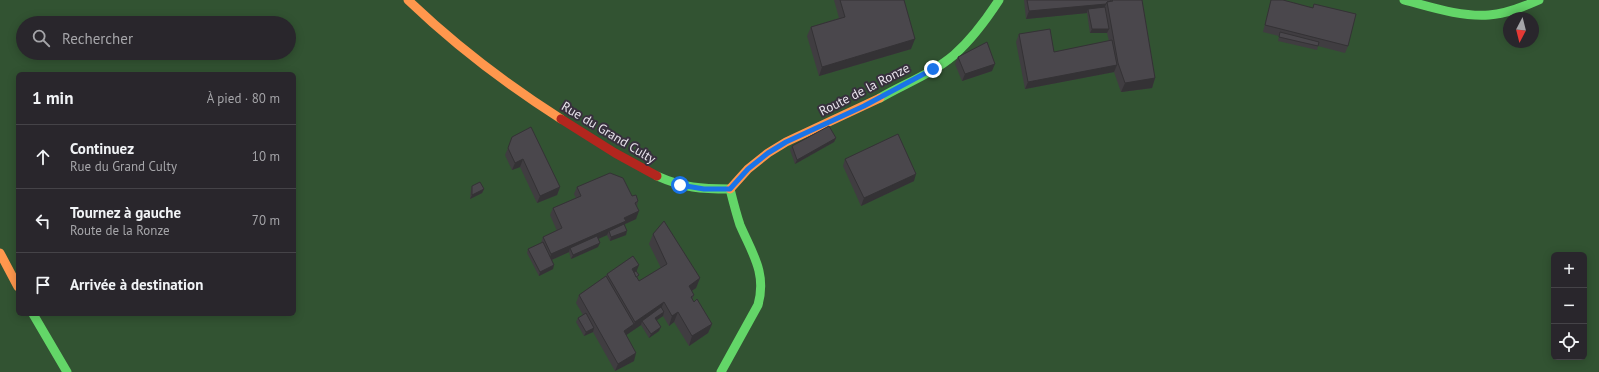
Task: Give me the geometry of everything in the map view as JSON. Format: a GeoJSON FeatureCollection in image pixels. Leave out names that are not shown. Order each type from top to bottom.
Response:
{"type":"FeatureCollection","features":[{"type":"Feature","properties":{"kind":"street","name":"Rue du Grand Culty"},"geometry":{"type":"LineString","coordinates":[[408,0],[450,39],[486,67],[553,114],[624,160],[680,185],[704,189],[730,189]]}},
{"type":"Feature","properties":{"kind":"street","name":"Route de la Ronze"},"geometry":{"type":"LineString","coordinates":[[730,189],[748,169],[768,153],[786,142],[864,106],[933,69],[954,55],[981,27],[999,0]]}},
{"type":"Feature","properties":{"kind":"street"},"geometry":{"type":"LineString","coordinates":[[1404,0],[1457,13],[1488,15],[1519,9],[1539,0]]}},
{"type":"Feature","properties":{"kind":"street"},"geometry":{"type":"LineString","coordinates":[[721,372],[749,325],[759,303],[762,283],[758,263],[736,215],[730,189]]}},
{"type":"Feature","properties":{"kind":"street"},"geometry":{"type":"LineString","coordinates":[[0,253],[16,283]]}},
{"type":"Feature","properties":{"kind":"street"},"geometry":{"type":"LineString","coordinates":[[34,316],[67,372]]}},
{"type":"Feature","properties":{"kind":"green space"},"geometry":{"type":"Polygon","coordinates":[[[0,0],[1599,0],[1599,372],[0,372],[0,0]]]}},
{"type":"Feature","properties":{"kind":"building"},"geometry":{"type":"Polygon","coordinates":[[[840,0],[904,0],[915,39],[822,67],[811,27],[845,17],[840,0]]]}},
{"type":"Feature","properties":{"kind":"building"},"geometry":{"type":"Polygon","coordinates":[[[1027,0],[1111,1],[1107,2],[1106,4],[1029,11],[1027,0]]]}},
{"type":"Feature","properties":{"kind":"building"},"geometry":{"type":"Polygon","coordinates":[[[1112,0],[1142,0],[1155,78],[1125,83],[1118,63],[1107,2],[1113,1],[1112,0]]]}},
{"type":"Feature","properties":{"kind":"building"},"geometry":{"type":"Polygon","coordinates":[[[1271,0],[1283,0],[1313,8],[1314,4],[1356,14],[1348,46],[1265,25],[1271,0]]]}},
{"type":"Feature","properties":{"kind":"building"},"geometry":{"type":"Polygon","coordinates":[[[1105,7],[1109,29],[1092,29],[1088,9],[1105,7]]]}},
{"type":"Feature","properties":{"kind":"building"},"geometry":{"type":"Polygon","coordinates":[[[1050,29],[1054,52],[1112,40],[1117,65],[1028,82],[1019,34],[1050,29]]]}},
{"type":"Feature","properties":{"kind":"building"},"geometry":{"type":"Polygon","coordinates":[[[1280,32],[1319,42],[1318,46],[1279,37],[1280,32]]]}},
{"type":"Feature","properties":{"kind":"building"},"geometry":{"type":"Polygon","coordinates":[[[987,42],[995,64],[965,74],[958,57],[987,42]]]}},
{"type":"Feature","properties":{"kind":"building"},"geometry":{"type":"Polygon","coordinates":[[[829,126],[836,138],[797,160],[792,146],[829,126]]]}},
{"type":"Feature","properties":{"kind":"building"},"geometry":{"type":"Polygon","coordinates":[[[531,127],[560,187],[540,196],[523,159],[515,163],[508,148],[512,137],[531,127]]]}},
{"type":"Feature","properties":{"kind":"building"},"geometry":{"type":"Polygon","coordinates":[[[898,134],[916,174],[864,198],[845,159],[898,134]]]}},
{"type":"Feature","properties":{"kind":"building"},"geometry":{"type":"Polygon","coordinates":[[[610,173],[623,178],[632,196],[636,195],[638,201],[635,203],[639,211],[624,218],[626,221],[551,254],[543,237],[562,228],[553,208],[581,196],[577,187],[610,173]]]}},
{"type":"Feature","properties":{"kind":"building"},"geometry":{"type":"Polygon","coordinates":[[[480,182],[484,189],[472,195],[472,186],[480,182]]]}},
{"type":"Feature","properties":{"kind":"building"},"geometry":{"type":"Polygon","coordinates":[[[664,221],[700,278],[689,286],[694,295],[691,297],[694,302],[697,299],[712,324],[692,336],[678,312],[672,316],[664,302],[635,322],[607,274],[633,256],[639,265],[632,269],[639,281],[667,264],[653,234],[664,221]]]}},
{"type":"Feature","properties":{"kind":"building"},"geometry":{"type":"Polygon","coordinates":[[[624,224],[627,231],[611,237],[609,231],[624,224]]]}},
{"type":"Feature","properties":{"kind":"building"},"geometry":{"type":"Polygon","coordinates":[[[597,236],[600,243],[573,255],[570,248],[597,236]]]}},
{"type":"Feature","properties":{"kind":"building"},"geometry":{"type":"Polygon","coordinates":[[[543,242],[554,265],[540,272],[528,249],[543,242]]]}},
{"type":"Feature","properties":{"kind":"building"},"geometry":{"type":"Polygon","coordinates":[[[636,271],[639,275],[636,277],[634,272],[636,271]]]}},
{"type":"Feature","properties":{"kind":"building"},"geometry":{"type":"Polygon","coordinates":[[[606,276],[634,324],[624,331],[636,353],[618,364],[579,295],[606,276]]]}},
{"type":"Feature","properties":{"kind":"building"},"geometry":{"type":"Polygon","coordinates":[[[661,307],[664,312],[655,318],[661,327],[651,334],[642,321],[661,307]]]}},
{"type":"Feature","properties":{"kind":"building"},"geometry":{"type":"Polygon","coordinates":[[[586,313],[594,328],[586,332],[578,318],[586,313]]]}},
{"type":"Feature","properties":{"kind":"traffic: fast"},"geometry":{"type":"LineString","coordinates":[[880,98],[928,73],[954,55],[978,29],[999,0]]}},
{"type":"Feature","properties":{"kind":"traffic: fast"},"geometry":{"type":"LineString","coordinates":[[1404,0],[1446,11],[1478,15],[1508,12],[1539,0]]}},
{"type":"Feature","properties":{"kind":"traffic: fast"},"geometry":{"type":"LineString","coordinates":[[657,176],[693,187],[730,189],[740,225],[757,264],[761,283],[758,305],[721,372]]}},
{"type":"Feature","properties":{"kind":"traffic: fast"},"geometry":{"type":"LineString","coordinates":[[34,316],[67,372]]}},
{"type":"Feature","properties":{"kind":"traffic: slow"},"geometry":{"type":"LineString","coordinates":[[408,0],[444,33],[482,63],[520,92],[561,119]]}},
{"type":"Feature","properties":{"kind":"traffic: slow"},"geometry":{"type":"LineString","coordinates":[[730,189],[748,169],[768,153],[786,142],[880,98]]}},
{"type":"Feature","properties":{"kind":"traffic: slow"},"geometry":{"type":"LineString","coordinates":[[0,253],[16,283]]}},
{"type":"Feature","properties":{"kind":"traffic: jam"},"geometry":{"type":"LineString","coordinates":[[561,119],[615,153],[657,176]]}},
{"type":"Feature","properties":{"kind":"route"},"geometry":{"type":"LineString","coordinates":[[680,185],[704,189],[730,189],[748,169],[768,153],[786,142],[864,106],[933,69]]}}]}
